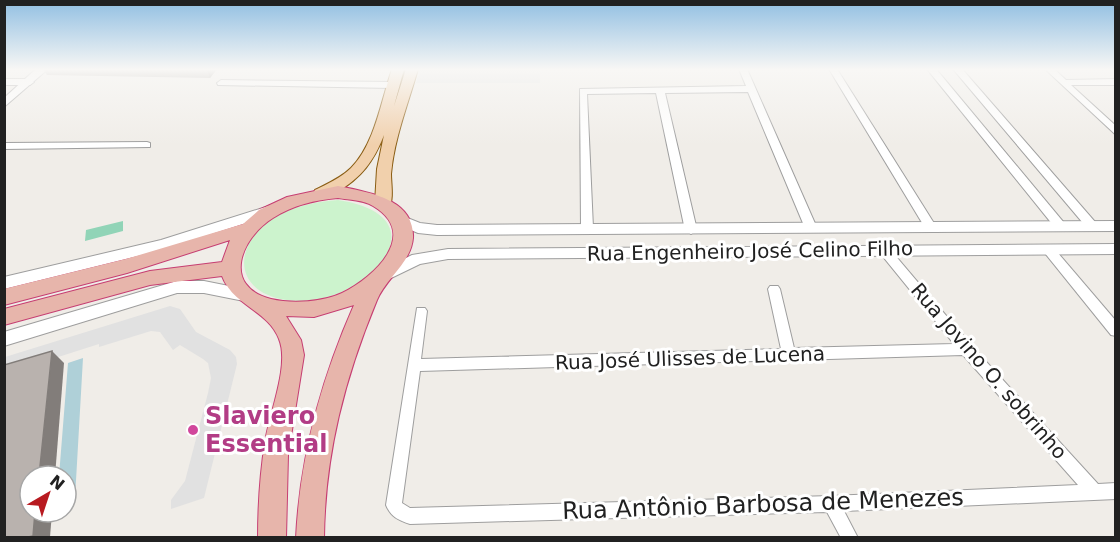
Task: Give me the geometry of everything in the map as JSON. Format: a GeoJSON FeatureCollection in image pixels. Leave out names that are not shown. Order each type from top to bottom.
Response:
{"type":"FeatureCollection","features":[{"type":"Feature","properties":{"kind":"highway"},"geometry":{"type":"LineString","coordinates":[[4,317],[129,275],[249,228],[274,209],[289,202],[321,194],[355,193],[383,203],[400,220],[404,237],[400,255],[380,280],[333,387],[316,448],[310,500],[310,537]]}},
{"type":"Feature","properties":{"kind":"highway"},"geometry":{"type":"LineString","coordinates":[[249,228],[236,248],[230,268],[234,283],[282,325],[289,335],[293,358],[279,429],[271,513],[272,537]]}},
{"type":"Feature","properties":{"kind":"highway"},"geometry":{"type":"LineString","coordinates":[[4,297],[129,275],[230,268]]}},
{"type":"Feature","properties":{"kind":"highway"},"geometry":{"type":"LineString","coordinates":[[254,301],[289,311],[318,309],[347,300],[380,280]]}},
{"type":"Feature","properties":{"kind":"main road"},"geometry":{"type":"LineString","coordinates":[[321,194],[339,184],[364,163],[373,145],[390,94]]}},
{"type":"Feature","properties":{"kind":"main road"},"geometry":{"type":"LineString","coordinates":[[383,203],[381,184],[405,94]]}},
{"type":"Feature","properties":{"kind":"street"},"geometry":{"type":"LineString","coordinates":[[584,94],[587,228]]}},
{"type":"Feature","properties":{"kind":"street"},"geometry":{"type":"LineString","coordinates":[[661,94],[691,230]]}},
{"type":"Feature","properties":{"kind":"street"},"geometry":{"type":"LineString","coordinates":[[754,94],[810,228]]}},
{"type":"Feature","properties":{"kind":"street"},"geometry":{"type":"LineString","coordinates":[[849,94],[931,228]]}},
{"type":"Feature","properties":{"kind":"street"},"geometry":{"type":"LineString","coordinates":[[952,94],[1061,227]]}},
{"type":"Feature","properties":{"kind":"street"},"geometry":{"type":"LineString","coordinates":[[979,94],[1092,226]]}},
{"type":"Feature","properties":{"kind":"street"},"geometry":{"type":"LineString","coordinates":[[1075,94],[1116,132]]}},
{"type":"Feature","properties":{"kind":"street"},"geometry":{"type":"LineString","coordinates":[[954,97],[981,97]]}},
{"type":"Feature","properties":{"kind":"street"},"geometry":{"type":"LineString","coordinates":[[4,146],[147,145]]}},
{"type":"Feature","properties":{"kind":"street"},"geometry":{"type":"LineString","coordinates":[[4,283],[162,245],[274,209]]}},
{"type":"Feature","properties":{"kind":"street","name":"Rua Engenheiro José Celino Filho"},"geometry":{"type":"LineString","coordinates":[[400,220],[418,228],[437,230],[1116,226]]}},
{"type":"Feature","properties":{"kind":"street"},"geometry":{"type":"LineString","coordinates":[[738,229],[746,251]]}},
{"type":"Feature","properties":{"kind":"street"},"geometry":{"type":"LineString","coordinates":[[1048,249],[1116,331]]}},
{"type":"Feature","properties":{"kind":"street","name":"Rua Engenheiro José Celino Filho"},"geometry":{"type":"LineString","coordinates":[[380,280],[417,259],[448,254],[1116,249]]}},
{"type":"Feature","properties":{"kind":"street","name":"Rua Jovino O. sobrinho"},"geometry":{"type":"LineString","coordinates":[[884,250],[966,349],[1095,492]]}},
{"type":"Feature","properties":{"kind":"street"},"geometry":{"type":"LineString","coordinates":[[4,339],[177,287],[204,287],[254,301]]}},
{"type":"Feature","properties":{"kind":"street"},"geometry":{"type":"LineString","coordinates":[[774,289],[789,355]]}},
{"type":"Feature","properties":{"kind":"street"},"geometry":{"type":"LineString","coordinates":[[415,366],[421,310]]}},
{"type":"Feature","properties":{"kind":"street","name":"Rua José Ulisses de Lucena"},"geometry":{"type":"LineString","coordinates":[[415,366],[966,349]]}},
{"type":"Feature","properties":{"kind":"street","name":"Rua Antônio Barbosa de Menezes"},"geometry":{"type":"LineString","coordinates":[[415,366],[394,505],[400,513],[410,516],[831,504],[1116,491]]}},
{"type":"Feature","properties":{"kind":"street"},"geometry":{"type":"LineString","coordinates":[[831,504],[850,537]]}},
{"type":"Feature","properties":{"kind":"green space"},"geometry":{"type":"Polygon","coordinates":[[[338,200],[371,210],[388,224],[391,242],[383,260],[366,278],[343,291],[316,300],[287,300],[268,295],[255,287],[247,276],[244,264],[246,251],[262,226],[292,209],[338,200]]]}},
{"type":"Feature","properties":{"kind":"green space"},"geometry":{"type":"Polygon","coordinates":[[[123,221],[123,231],[85,241],[86,230],[123,221]]]}},
{"type":"Feature","properties":{"kind":"shaded area"},"geometry":{"type":"Polygon","coordinates":[[[170,306],[180,309],[196,332],[230,350],[236,357],[237,364],[204,498],[171,509],[171,500],[185,481],[208,393],[211,378],[208,363],[180,345],[173,350],[160,332],[151,331],[99,347],[99,344],[5,374],[5,357],[170,306]]]}},
{"type":"Feature","properties":{"kind":"water"},"geometry":{"type":"Polygon","coordinates":[[[83,358],[77,464],[60,464],[68,363],[83,358]]]}},
{"type":"Feature","properties":{"kind":"building"},"geometry":{"type":"Polygon","coordinates":[[[52,351],[40,464],[18,464],[18,524],[34,524],[33,536],[28,537],[4,537],[4,365],[52,351]]]}},
{"type":"Feature","properties":{"kind":"place","name":"Slaviero Essential"},"geometry":{"type":"Point","coordinates":[193,430]}}]}
